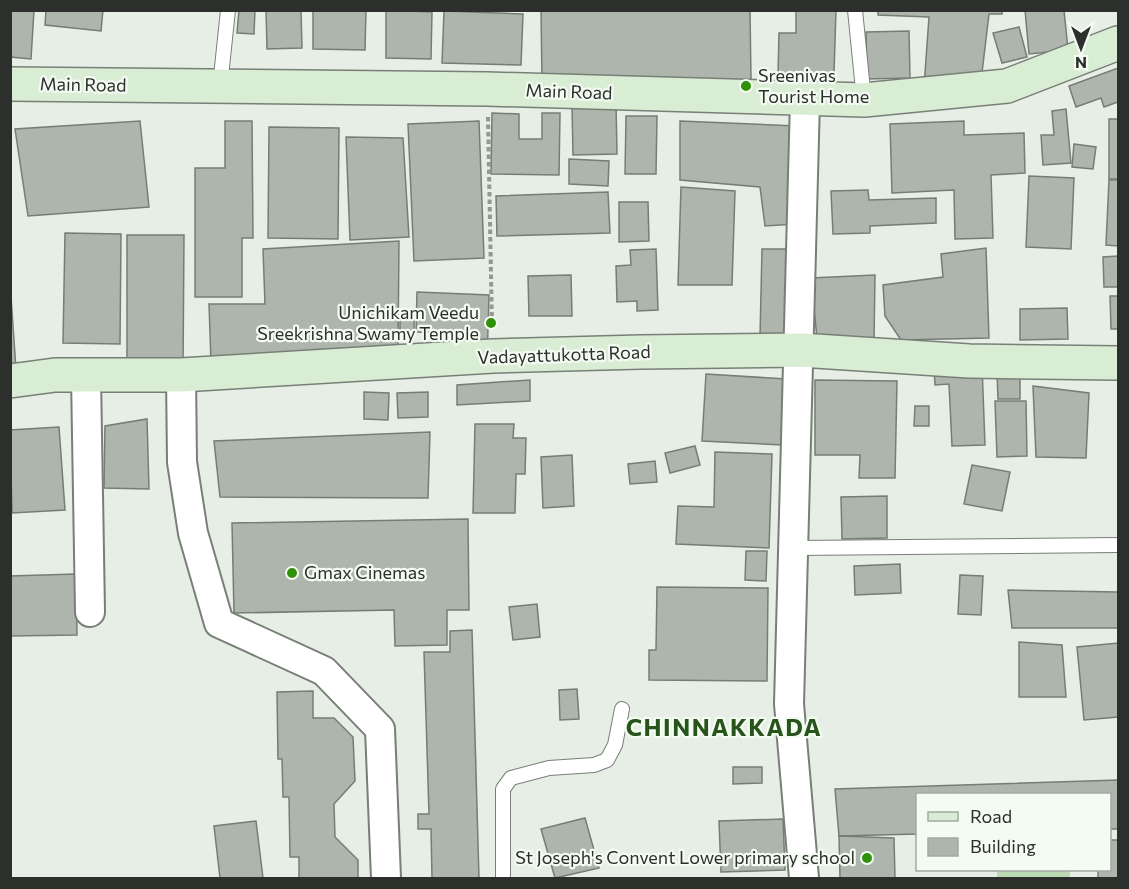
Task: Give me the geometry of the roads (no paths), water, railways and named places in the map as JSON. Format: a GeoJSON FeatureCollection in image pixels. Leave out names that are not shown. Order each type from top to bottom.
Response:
{"type":"FeatureCollection","features":[{"type":"Feature","properties":{"kind":"main road","name":"Main Road"},"geometry":{"type":"LineString","coordinates":[[10,84],[487,89],[864,100],[1007,86],[1119,43]]}},
{"type":"Feature","properties":{"kind":"main road","name":"Vadayattukotta Road"},"geometry":{"type":"LineString","coordinates":[[10,381],[55,375],[182,375],[493,356],[800,350],[969,361],[1119,363]]}},
{"type":"Feature","properties":{"kind":"street"},"geometry":{"type":"LineString","coordinates":[[804,879],[789,704],[805,100]]}},
{"type":"Feature","properties":{"kind":"street"},"geometry":{"type":"LineString","coordinates":[[182,375],[182,462],[192,533],[219,623],[324,671],[380,729],[386,879]]}},
{"type":"Feature","properties":{"kind":"street"},"geometry":{"type":"LineString","coordinates":[[86,376],[90,612]]}},
{"type":"Feature","properties":{"kind":"lane"},"geometry":{"type":"LineString","coordinates":[[220,86],[228,10]]}},
{"type":"Feature","properties":{"kind":"lane"},"geometry":{"type":"LineString","coordinates":[[855,10],[864,100]]}},
{"type":"Feature","properties":{"kind":"lane"},"geometry":{"type":"LineString","coordinates":[[794,548],[1119,544]]}},
{"type":"Feature","properties":{"kind":"lane"},"geometry":{"type":"LineString","coordinates":[[503,879],[503,789],[511,778],[525,773],[570,765],[594,765],[607,760],[615,745],[622,709]]}},
{"type":"Feature","properties":{"kind":"place","name":"Sreenivas Tourist Home"},"geometry":{"type":"Point","coordinates":[746,86]}},
{"type":"Feature","properties":{"kind":"place","name":"Unichikam Veedu Sreekrishna Swamy Temple"},"geometry":{"type":"Point","coordinates":[491,323]}},
{"type":"Feature","properties":{"kind":"place","name":"Gmax Cinemas"},"geometry":{"type":"Point","coordinates":[292,573]}},
{"type":"Feature","properties":{"kind":"place","name":"St Joseph's Convent Lower primary school"},"geometry":{"type":"Point","coordinates":[867,858]}},
{"type":"Feature","properties":{"kind":"district","name":"CHINNAKKADA"},"geometry":{"type":"Point","coordinates":[724,728]}}]}
